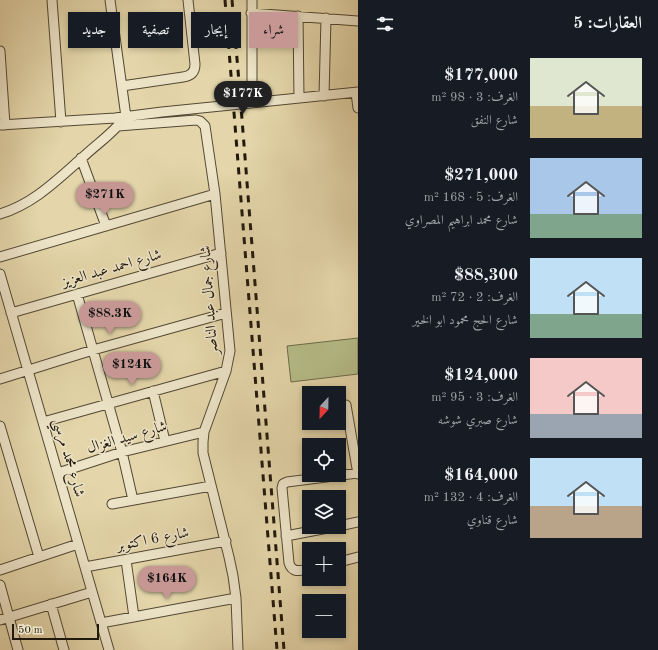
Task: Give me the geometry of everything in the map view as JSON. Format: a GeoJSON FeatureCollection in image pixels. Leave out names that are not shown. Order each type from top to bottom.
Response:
{"type":"FeatureCollection","features":[{"type":"Feature","properties":{"kind":"street"},"geometry":{"type":"LineString","coordinates":[[52,0],[61,122]]}},
{"type":"Feature","properties":{"kind":"street"},"geometry":{"type":"LineString","coordinates":[[0,214],[28,202],[47,190],[126,117],[110,0]]}},
{"type":"Feature","properties":{"kind":"street"},"geometry":{"type":"LineString","coordinates":[[122,86],[183,78],[192,74],[195,69],[195,64],[188,0]]}},
{"type":"Feature","properties":{"kind":"street"},"geometry":{"type":"LineString","coordinates":[[251,12],[252,0]]}},
{"type":"Feature","properties":{"kind":"street"},"geometry":{"type":"LineString","coordinates":[[299,98],[298,16],[358,20]]}},
{"type":"Feature","properties":{"kind":"street"},"geometry":{"type":"LineString","coordinates":[[324,96],[326,18]]}},
{"type":"Feature","properties":{"kind":"street"},"geometry":{"type":"LineString","coordinates":[[251,48],[252,103]]}},
{"type":"Feature","properties":{"kind":"street"},"geometry":{"type":"LineString","coordinates":[[0,52],[3,125],[126,117],[357,92],[358,108]]}},
{"type":"Feature","properties":{"kind":"street","name":"شارع جمال عبد الناصر"},"geometry":{"type":"LineString","coordinates":[[118,126],[200,121],[205,126],[215,194],[230,351],[226,371],[204,432],[203,453],[226,541],[233,576],[236,598],[238,650]]}},
{"type":"Feature","properties":{"kind":"street"},"geometry":{"type":"LineString","coordinates":[[82,158],[106,226]]}},
{"type":"Feature","properties":{"kind":"street"},"geometry":{"type":"LineString","coordinates":[[0,257],[215,194]]}},
{"type":"Feature","properties":{"kind":"street","name":"شارع احمد عبد العزيز"},"geometry":{"type":"LineString","coordinates":[[11,313],[221,253]]}},
{"type":"Feature","properties":{"kind":"street","name":"شارع محمد مرسي"},"geometry":{"type":"LineString","coordinates":[[0,274],[109,650]]}},
{"type":"Feature","properties":{"kind":"street"},"geometry":{"type":"LineString","coordinates":[[77,294],[122,452],[133,500]]}},
{"type":"Feature","properties":{"kind":"street"},"geometry":{"type":"LineString","coordinates":[[0,379],[93,350],[226,313]]}},
{"type":"Feature","properties":{"kind":"street"},"geometry":{"type":"LineString","coordinates":[[43,422],[226,371]]}},
{"type":"Feature","properties":{"kind":"street"},"geometry":{"type":"LineString","coordinates":[[153,391],[165,441]]}},
{"type":"Feature","properties":{"kind":"street"},"geometry":{"type":"LineString","coordinates":[[302,570],[292,569],[289,563],[282,488],[287,482],[358,474],[356,444],[346,405]]}},
{"type":"Feature","properties":{"kind":"street"},"geometry":{"type":"LineString","coordinates":[[0,426],[39,557]]}},
{"type":"Feature","properties":{"kind":"street","name":"شارع سيد الغزال"},"geometry":{"type":"LineString","coordinates":[[58,473],[122,452],[204,432]]}},
{"type":"Feature","properties":{"kind":"street"},"geometry":{"type":"LineString","coordinates":[[112,504],[212,486]]}},
{"type":"Feature","properties":{"kind":"street"},"geometry":{"type":"LineString","coordinates":[[346,525],[358,522]]}},
{"type":"Feature","properties":{"kind":"street"},"geometry":{"type":"LineString","coordinates":[[286,536],[302,533]]}},
{"type":"Feature","properties":{"kind":"street","name":"شارع 6 اكتوبر"},"geometry":{"type":"LineString","coordinates":[[85,567],[226,541]]}},
{"type":"Feature","properties":{"kind":"street"},"geometry":{"type":"LineString","coordinates":[[0,570],[78,544]]}},
{"type":"Feature","properties":{"kind":"street"},"geometry":{"type":"LineString","coordinates":[[346,561],[358,558]]}},
{"type":"Feature","properties":{"kind":"street"},"geometry":{"type":"LineString","coordinates":[[126,560],[134,617]]}},
{"type":"Feature","properties":{"kind":"street"},"geometry":{"type":"LineString","coordinates":[[0,585],[5,618],[18,650]]}},
{"type":"Feature","properties":{"kind":"street"},"geometry":{"type":"LineString","coordinates":[[5,618],[92,592]]}},
{"type":"Feature","properties":{"kind":"street"},"geometry":{"type":"LineString","coordinates":[[101,623],[236,598]]}},
{"type":"Feature","properties":{"kind":"street"},"geometry":{"type":"LineString","coordinates":[[51,604],[64,650]]}},
{"type":"Feature","properties":{"kind":"green space"},"geometry":{"type":"Polygon","coordinates":[[[358,338],[358,374],[291,382],[287,346],[358,338]]]}},
{"type":"Feature","properties":{"kind":"railway"},"geometry":{"type":"LineString","coordinates":[[225,0],[277,650]]}},
{"type":"Feature","properties":{"kind":"railway"},"geometry":{"type":"LineString","coordinates":[[232,0],[284,650]]}}]}
